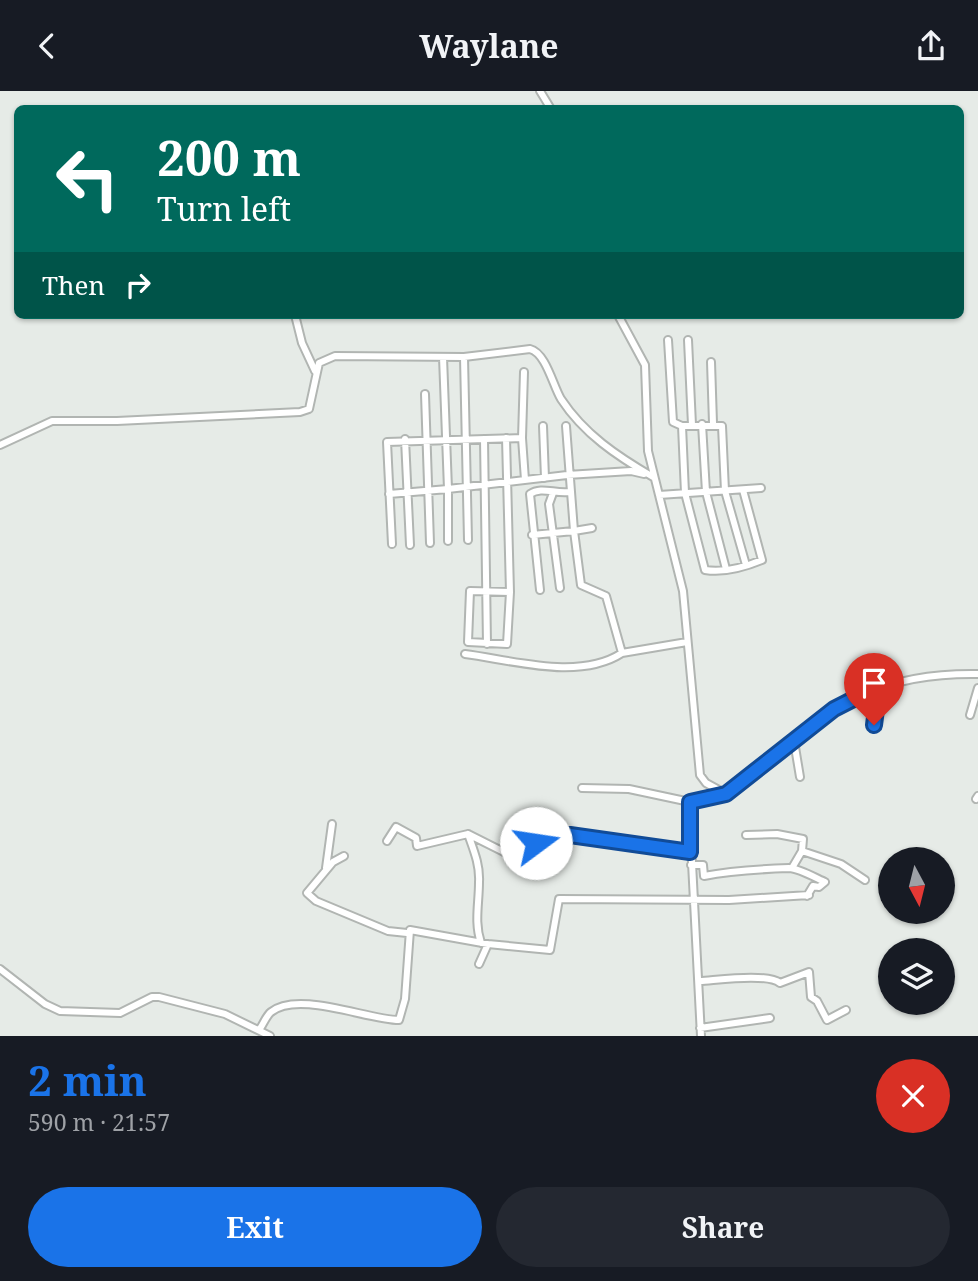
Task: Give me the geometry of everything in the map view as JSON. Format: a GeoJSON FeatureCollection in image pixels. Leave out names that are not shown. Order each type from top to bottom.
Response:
{"type":"FeatureCollection","features":[{"type":"Feature","properties":{"kind":"street"},"geometry":{"type":"LineString","coordinates":[[296,319],[302,343],[316,371]]}},
{"type":"Feature","properties":{"kind":"street"},"geometry":{"type":"LineString","coordinates":[[620,319],[645,365],[648,451],[678,566],[700,775],[706,783],[726,794]]}},
{"type":"Feature","properties":{"kind":"street"},"geometry":{"type":"LineString","coordinates":[[688,340],[692,425]]}},
{"type":"Feature","properties":{"kind":"street"},"geometry":{"type":"LineString","coordinates":[[668,341],[673,422],[682,426],[713,423],[722,426],[725,491],[746,565]]}},
{"type":"Feature","properties":{"kind":"street"},"geometry":{"type":"LineString","coordinates":[[0,445],[52,421],[117,421],[300,412],[309,409],[319,363],[335,356],[464,357],[535,350],[560,397],[585,429],[623,459],[653,477]]}},
{"type":"Feature","properties":{"kind":"street"},"geometry":{"type":"LineString","coordinates":[[443,357],[448,541]]}},
{"type":"Feature","properties":{"kind":"street"},"geometry":{"type":"LineString","coordinates":[[464,357],[468,540]]}},
{"type":"Feature","properties":{"kind":"street"},"geometry":{"type":"LineString","coordinates":[[711,362],[713,423]]}},
{"type":"Feature","properties":{"kind":"street"},"geometry":{"type":"LineString","coordinates":[[524,372],[522,438],[525,480]]}},
{"type":"Feature","properties":{"kind":"street"},"geometry":{"type":"LineString","coordinates":[[425,394],[430,543]]}},
{"type":"Feature","properties":{"kind":"street"},"geometry":{"type":"LineString","coordinates":[[702,424],[705,492],[726,569]]}},
{"type":"Feature","properties":{"kind":"street"},"geometry":{"type":"LineString","coordinates":[[543,426],[545,478]]}},
{"type":"Feature","properties":{"kind":"street"},"geometry":{"type":"LineString","coordinates":[[566,426],[567,475],[581,585],[605,593],[622,653]]}},
{"type":"Feature","properties":{"kind":"street"},"geometry":{"type":"LineString","coordinates":[[682,426],[685,493],[704,568],[708,571],[746,565],[763,558],[743,490]]}},
{"type":"Feature","properties":{"kind":"street"},"geometry":{"type":"LineString","coordinates":[[506,438],[509,592],[506,645],[470,643],[467,639],[470,591],[509,592]]}},
{"type":"Feature","properties":{"kind":"street"},"geometry":{"type":"LineString","coordinates":[[391,544],[387,442],[405,439],[522,438]]}},
{"type":"Feature","properties":{"kind":"street"},"geometry":{"type":"LineString","coordinates":[[405,439],[410,545]]}},
{"type":"Feature","properties":{"kind":"street"},"geometry":{"type":"LineString","coordinates":[[484,439],[487,485],[488,644]]}},
{"type":"Feature","properties":{"kind":"street"},"geometry":{"type":"LineString","coordinates":[[389,494],[508,484],[567,475],[631,471],[653,477]]}},
{"type":"Feature","properties":{"kind":"street"},"geometry":{"type":"LineString","coordinates":[[659,495],[761,488]]}},
{"type":"Feature","properties":{"kind":"street"},"geometry":{"type":"LineString","coordinates":[[540,590],[532,535],[530,494],[542,489],[553,493],[569,492]]}},
{"type":"Feature","properties":{"kind":"street"},"geometry":{"type":"LineString","coordinates":[[553,493],[549,504],[560,588]]}},
{"type":"Feature","properties":{"kind":"street"},"geometry":{"type":"LineString","coordinates":[[532,535],[592,529]]}},
{"type":"Feature","properties":{"kind":"street"},"geometry":{"type":"LineString","coordinates":[[464,654],[572,666],[594,664],[622,653],[687,642]]}},
{"type":"Feature","properties":{"kind":"street"},"geometry":{"type":"LineString","coordinates":[[582,788],[629,789],[690,802],[726,794],[834,709],[879,686],[930,676],[978,674]]}},
{"type":"Feature","properties":{"kind":"street"},"geometry":{"type":"LineString","coordinates":[[874,725],[879,686]]}},
{"type":"Feature","properties":{"kind":"street"},"geometry":{"type":"LineString","coordinates":[[970,715],[978,688]]}},
{"type":"Feature","properties":{"kind":"street"},"geometry":{"type":"LineString","coordinates":[[794,741],[800,777]]}},
{"type":"Feature","properties":{"kind":"street"},"geometry":{"type":"LineString","coordinates":[[690,802],[690,852],[700,981],[701,1036]]}},
{"type":"Feature","properties":{"kind":"street"},"geometry":{"type":"LineString","coordinates":[[325,870],[331,824]]}},
{"type":"Feature","properties":{"kind":"street"},"geometry":{"type":"LineString","coordinates":[[387,841],[396,827],[416,838],[417,846],[468,834],[510,855],[526,852],[545,839],[570,835],[690,852]]}},
{"type":"Feature","properties":{"kind":"street"},"geometry":{"type":"LineString","coordinates":[[468,834],[478,857],[475,870],[480,878],[475,923],[484,944],[479,964]]}},
{"type":"Feature","properties":{"kind":"street"},"geometry":{"type":"LineString","coordinates":[[746,835],[777,834],[803,838],[802,851],[792,868]]}},
{"type":"Feature","properties":{"kind":"street"},"geometry":{"type":"LineString","coordinates":[[802,851],[841,863],[865,880]]}},
{"type":"Feature","properties":{"kind":"street"},"geometry":{"type":"LineString","coordinates":[[344,856],[325,870],[308,889],[307,893],[313,899],[388,931],[407,933],[413,930],[484,944],[552,949],[559,899],[693,899],[808,895],[813,886],[819,887],[825,882],[792,868],[759,872],[748,869],[704,876],[703,865],[691,865]]}},
{"type":"Feature","properties":{"kind":"street"},"geometry":{"type":"LineString","coordinates":[[259,1030],[272,1011],[288,1006],[316,1006],[399,1020],[407,981],[407,933]]}},
{"type":"Feature","properties":{"kind":"street"},"geometry":{"type":"LineString","coordinates":[[0,969],[57,1010],[120,1013],[159,997],[225,1014],[270,1036]]}},
{"type":"Feature","properties":{"kind":"street"},"geometry":{"type":"LineString","coordinates":[[700,981],[776,979],[780,983],[809,971],[811,997],[817,1001],[827,1020],[846,1010]]}},
{"type":"Feature","properties":{"kind":"street"},"geometry":{"type":"LineString","coordinates":[[700,1028],[769,1018]]}},
{"type":"Feature","properties":{"kind":"route"},"geometry":{"type":"LineString","coordinates":[[536,843],[570,835],[690,852],[690,802],[726,794],[834,709],[879,686],[874,725]]}}]}
